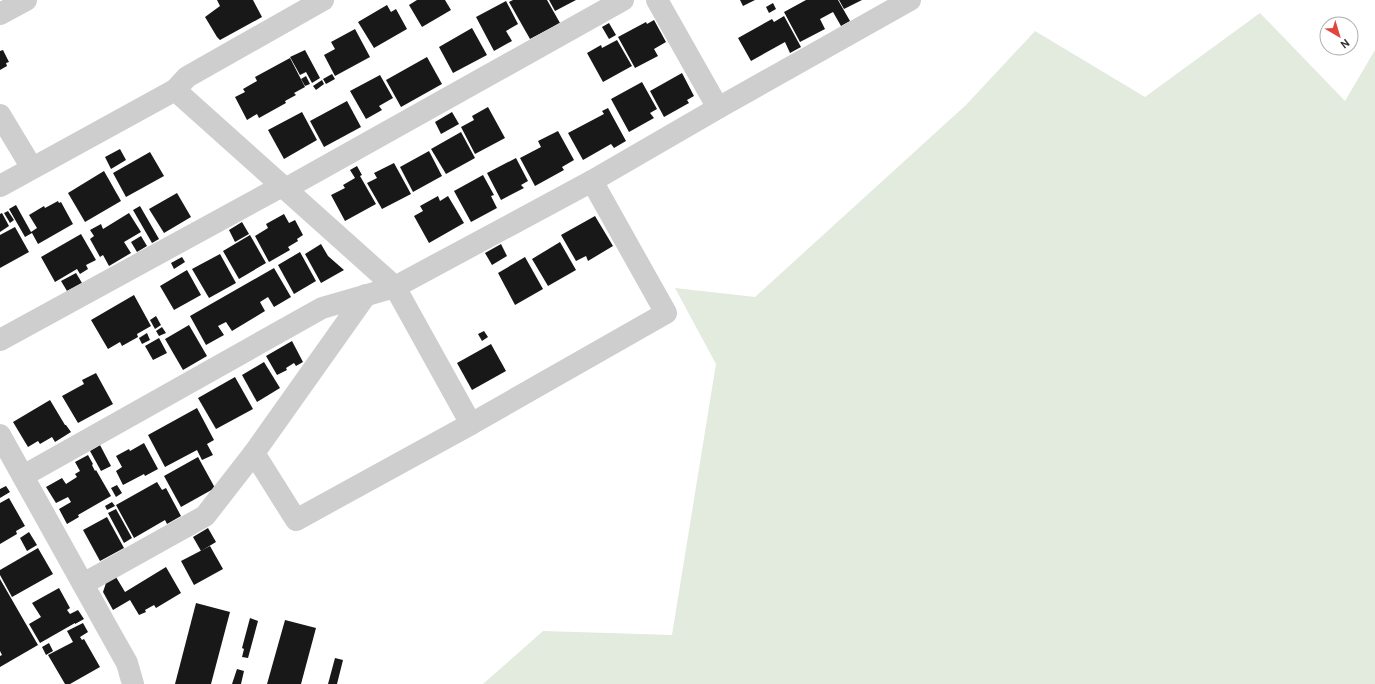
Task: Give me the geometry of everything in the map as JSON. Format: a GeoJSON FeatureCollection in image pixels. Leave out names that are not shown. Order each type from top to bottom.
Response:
{"type":"FeatureCollection","features":[{"type":"Feature","properties":{"kind":"street"},"geometry":{"type":"LineString","coordinates":[[0,14],[26,0]]}},
{"type":"Feature","properties":{"kind":"street"},"geometry":{"type":"LineString","coordinates":[[0,186],[175,90],[187,77],[323,0]]}},
{"type":"Feature","properties":{"kind":"street"},"geometry":{"type":"LineString","coordinates":[[0,340],[283,187],[622,0]]}},
{"type":"Feature","properties":{"kind":"street"},"geometry":{"type":"LineString","coordinates":[[657,0],[718,108]]}},
{"type":"Feature","properties":{"kind":"street"},"geometry":{"type":"LineString","coordinates":[[23,476],[322,308],[395,287],[592,181],[910,0]]}},
{"type":"Feature","properties":{"kind":"street"},"geometry":{"type":"LineString","coordinates":[[175,90],[395,287],[471,424]]}},
{"type":"Feature","properties":{"kind":"street"},"geometry":{"type":"LineString","coordinates":[[0,115],[32,168]]}},
{"type":"Feature","properties":{"kind":"street"},"geometry":{"type":"LineString","coordinates":[[254,453],[296,520],[471,424],[666,313],[592,181]]}},
{"type":"Feature","properties":{"kind":"street"},"geometry":{"type":"LineString","coordinates":[[82,584],[205,516],[254,453],[366,295]]}},
{"type":"Feature","properties":{"kind":"street"},"geometry":{"type":"LineString","coordinates":[[0,435],[127,663],[133,684]]}},
{"type":"Feature","properties":{"kind":"shaded area"},"geometry":{"type":"Polygon","coordinates":[[[1260,13],[1345,101],[1375,50],[1375,684],[483,684],[543,631],[672,635],[716,364],[675,288],[755,297],[966,105],[1035,31],[1145,97],[1260,13]]]}},
{"type":"Feature","properties":{"kind":"building"},"geometry":{"type":"Polygon","coordinates":[[[217,0],[253,0],[262,17],[220,40],[205,17],[220,6],[217,0]]]}},
{"type":"Feature","properties":{"kind":"building"},"geometry":{"type":"Polygon","coordinates":[[[417,0],[445,0],[451,10],[422,27],[409,5],[417,0]]]}},
{"type":"Feature","properties":{"kind":"building"},"geometry":{"type":"Polygon","coordinates":[[[513,0],[547,0],[560,23],[530,39],[509,2],[513,0]]]}},
{"type":"Feature","properties":{"kind":"building"},"geometry":{"type":"Polygon","coordinates":[[[549,0],[576,0],[555,11],[549,0]]]}},
{"type":"Feature","properties":{"kind":"building"},"geometry":{"type":"Polygon","coordinates":[[[740,0],[755,0],[743,6],[740,0]]]}},
{"type":"Feature","properties":{"kind":"building"},"geometry":{"type":"Polygon","coordinates":[[[806,0],[838,0],[850,21],[841,26],[833,12],[820,19],[825,29],[800,42],[784,12],[806,0]]]}},
{"type":"Feature","properties":{"kind":"building"},"geometry":{"type":"Polygon","coordinates":[[[839,0],[862,0],[844,9],[839,0]]]}},
{"type":"Feature","properties":{"kind":"building"},"geometry":{"type":"Polygon","coordinates":[[[506,1],[518,24],[506,31],[512,41],[494,51],[476,17],[506,1]]]}},
{"type":"Feature","properties":{"kind":"building"},"geometry":{"type":"Polygon","coordinates":[[[773,3],[776,9],[769,13],[766,7],[773,3]]]}},
{"type":"Feature","properties":{"kind":"building"},"geometry":{"type":"Polygon","coordinates":[[[387,5],[391,12],[396,9],[407,29],[374,48],[358,22],[387,5]]]}},
{"type":"Feature","properties":{"kind":"building"},"geometry":{"type":"Polygon","coordinates":[[[784,16],[801,47],[790,53],[785,42],[751,61],[738,38],[772,19],[774,22],[784,16]]]}},
{"type":"Feature","properties":{"kind":"building"},"geometry":{"type":"Polygon","coordinates":[[[654,20],[666,42],[654,49],[658,56],[635,68],[618,37],[646,22],[647,24],[654,20]]]}},
{"type":"Feature","properties":{"kind":"building"},"geometry":{"type":"Polygon","coordinates":[[[609,23],[616,35],[609,39],[602,27],[609,23]]]}},
{"type":"Feature","properties":{"kind":"building"},"geometry":{"type":"Polygon","coordinates":[[[472,28],[487,55],[453,73],[439,47],[472,28]]]}},
{"type":"Feature","properties":{"kind":"building"},"geometry":{"type":"Polygon","coordinates":[[[355,29],[370,57],[335,76],[324,55],[335,49],[331,42],[355,29]]]}},
{"type":"Feature","properties":{"kind":"building"},"geometry":{"type":"Polygon","coordinates":[[[617,40],[632,66],[603,82],[587,53],[601,45],[602,48],[617,40]]]}},
{"type":"Feature","properties":{"kind":"building"},"geometry":{"type":"Polygon","coordinates":[[[3,50],[9,62],[6,63],[7,66],[0,70],[0,51],[3,50]]]}},
{"type":"Feature","properties":{"kind":"building"},"geometry":{"type":"Polygon","coordinates":[[[305,50],[320,78],[312,83],[306,72],[300,75],[290,57],[305,50]]]}},
{"type":"Feature","properties":{"kind":"building"},"geometry":{"type":"Polygon","coordinates":[[[427,57],[442,84],[401,107],[386,80],[427,57]]]}},
{"type":"Feature","properties":{"kind":"building"},"geometry":{"type":"Polygon","coordinates":[[[290,58],[305,87],[294,93],[296,95],[285,101],[286,103],[259,118],[257,114],[247,120],[235,97],[245,92],[243,89],[257,81],[255,77],[290,58]]]}},
{"type":"Feature","properties":{"kind":"building"},"geometry":{"type":"Polygon","coordinates":[[[682,73],[694,96],[687,100],[689,103],[664,117],[650,91],[682,73]]]}},
{"type":"Feature","properties":{"kind":"building"},"geometry":{"type":"Polygon","coordinates":[[[332,74],[335,79],[326,84],[323,79],[332,74]]]}},
{"type":"Feature","properties":{"kind":"building"},"geometry":{"type":"Polygon","coordinates":[[[380,75],[393,98],[379,106],[382,110],[366,119],[350,91],[380,75]]]}},
{"type":"Feature","properties":{"kind":"building"},"geometry":{"type":"Polygon","coordinates":[[[306,76],[310,84],[305,86],[301,79],[306,76]]]}},
{"type":"Feature","properties":{"kind":"building"},"geometry":{"type":"Polygon","coordinates":[[[322,80],[324,84],[316,90],[313,86],[322,80]]]}},
{"type":"Feature","properties":{"kind":"building"},"geometry":{"type":"Polygon","coordinates":[[[642,82],[657,109],[650,113],[654,118],[629,132],[611,99],[642,82]]]}},
{"type":"Feature","properties":{"kind":"building"},"geometry":{"type":"Polygon","coordinates":[[[347,101],[361,127],[324,147],[310,121],[347,101]]]}},
{"type":"Feature","properties":{"kind":"building"},"geometry":{"type":"Polygon","coordinates":[[[488,107],[505,138],[475,154],[461,127],[474,120],[472,116],[488,107]]]}},
{"type":"Feature","properties":{"kind":"building"},"geometry":{"type":"Polygon","coordinates":[[[608,108],[626,141],[614,148],[611,144],[583,160],[568,133],[604,114],[602,111],[608,108]]]}},
{"type":"Feature","properties":{"kind":"building"},"geometry":{"type":"Polygon","coordinates":[[[302,112],[317,140],[284,159],[268,130],[302,112]]]}},
{"type":"Feature","properties":{"kind":"building"},"geometry":{"type":"Polygon","coordinates":[[[452,112],[459,124],[441,134],[435,122],[452,112]]]}},
{"type":"Feature","properties":{"kind":"building"},"geometry":{"type":"Polygon","coordinates":[[[558,131],[574,160],[562,167],[564,170],[535,186],[520,158],[541,147],[538,141],[558,131]]]}},
{"type":"Feature","properties":{"kind":"building"},"geometry":{"type":"Polygon","coordinates":[[[461,132],[475,158],[446,174],[431,149],[461,132]]]}},
{"type":"Feature","properties":{"kind":"building"},"geometry":{"type":"Polygon","coordinates":[[[120,149],[126,160],[111,169],[105,157],[120,149]]]}},
{"type":"Feature","properties":{"kind":"building"},"geometry":{"type":"Polygon","coordinates":[[[429,151],[442,176],[413,192],[400,167],[429,151]]]}},
{"type":"Feature","properties":{"kind":"building"},"geometry":{"type":"Polygon","coordinates":[[[150,152],[164,176],[126,197],[113,173],[150,152]]]}},
{"type":"Feature","properties":{"kind":"building"},"geometry":{"type":"Polygon","coordinates":[[[516,158],[528,181],[521,185],[524,188],[501,200],[487,173],[516,158]]]}},
{"type":"Feature","properties":{"kind":"building"},"geometry":{"type":"Polygon","coordinates":[[[394,163],[411,194],[382,209],[367,183],[377,178],[374,173],[394,163]]]}},
{"type":"Feature","properties":{"kind":"building"},"geometry":{"type":"Polygon","coordinates":[[[357,166],[362,175],[360,176],[376,204],[345,221],[331,195],[345,188],[343,185],[355,178],[350,170],[357,166]]]}},
{"type":"Feature","properties":{"kind":"building"},"geometry":{"type":"Polygon","coordinates":[[[104,171],[121,201],[85,222],[68,193],[104,171]]]}},
{"type":"Feature","properties":{"kind":"building"},"geometry":{"type":"Polygon","coordinates":[[[483,175],[494,195],[491,196],[497,208],[471,222],[454,191],[483,175]]]}},
{"type":"Feature","properties":{"kind":"building"},"geometry":{"type":"Polygon","coordinates":[[[177,193],[191,217],[164,233],[149,209],[177,193]]]}},
{"type":"Feature","properties":{"kind":"building"},"geometry":{"type":"Polygon","coordinates":[[[438,196],[440,201],[448,196],[464,223],[429,243],[414,216],[423,211],[420,206],[438,196]]]}},
{"type":"Feature","properties":{"kind":"building"},"geometry":{"type":"Polygon","coordinates":[[[58,201],[59,203],[61,202],[73,224],[38,244],[32,233],[25,237],[9,209],[16,205],[31,232],[37,228],[29,215],[44,206],[45,208],[58,201]]]}},
{"type":"Feature","properties":{"kind":"building"},"geometry":{"type":"Polygon","coordinates":[[[140,206],[159,239],[152,243],[133,210],[140,206]]]}},
{"type":"Feature","properties":{"kind":"building"},"geometry":{"type":"Polygon","coordinates":[[[8,211],[14,220],[10,223],[4,213],[8,211]]]}},
{"type":"Feature","properties":{"kind":"building"},"geometry":{"type":"Polygon","coordinates":[[[2,213],[9,226],[0,232],[0,214],[2,213]]]}},
{"type":"Feature","properties":{"kind":"building"},"geometry":{"type":"Polygon","coordinates":[[[129,213],[141,232],[124,242],[131,253],[109,266],[103,255],[100,257],[90,239],[94,236],[90,230],[101,224],[103,229],[129,213]]]}},
{"type":"Feature","properties":{"kind":"building"},"geometry":{"type":"Polygon","coordinates":[[[284,214],[289,223],[295,220],[303,235],[297,239],[298,241],[288,247],[290,250],[269,262],[255,236],[268,228],[266,224],[284,214]]]}},
{"type":"Feature","properties":{"kind":"building"},"geometry":{"type":"Polygon","coordinates":[[[595,216],[613,246],[588,261],[586,256],[576,261],[561,235],[595,216]]]}},
{"type":"Feature","properties":{"kind":"building"},"geometry":{"type":"Polygon","coordinates":[[[242,222],[249,234],[235,242],[229,230],[242,222]]]}},
{"type":"Feature","properties":{"kind":"building"},"geometry":{"type":"Polygon","coordinates":[[[15,227],[29,252],[0,268],[0,235],[15,227]]]}},
{"type":"Feature","properties":{"kind":"building"},"geometry":{"type":"Polygon","coordinates":[[[81,234],[96,260],[86,265],[88,269],[80,274],[77,269],[55,282],[41,257],[81,234]]]}},
{"type":"Feature","properties":{"kind":"building"},"geometry":{"type":"Polygon","coordinates":[[[250,235],[266,263],[239,279],[223,251],[250,235]]]}},
{"type":"Feature","properties":{"kind":"building"},"geometry":{"type":"Polygon","coordinates":[[[141,236],[147,246],[137,252],[131,242],[141,236]]]}},
{"type":"Feature","properties":{"kind":"building"},"geometry":{"type":"Polygon","coordinates":[[[560,242],[576,270],[548,286],[532,259],[560,242]]]}},
{"type":"Feature","properties":{"kind":"building"},"geometry":{"type":"Polygon","coordinates":[[[321,244],[328,256],[344,270],[321,283],[305,254],[321,244]]]}},
{"type":"Feature","properties":{"kind":"building"},"geometry":{"type":"Polygon","coordinates":[[[501,244],[507,256],[492,265],[485,253],[501,244]]]}},
{"type":"Feature","properties":{"kind":"building"},"geometry":{"type":"Polygon","coordinates":[[[300,252],[316,281],[294,294],[278,265],[300,252]]]}},
{"type":"Feature","properties":{"kind":"building"},"geometry":{"type":"Polygon","coordinates":[[[220,254],[236,283],[209,298],[192,269],[220,254]]]}},
{"type":"Feature","properties":{"kind":"building"},"geometry":{"type":"Polygon","coordinates":[[[182,257],[185,262],[174,269],[171,263],[182,257]]]}},
{"type":"Feature","properties":{"kind":"building"},"geometry":{"type":"Polygon","coordinates":[[[525,257],[543,289],[515,305],[498,273],[525,257]]]}},
{"type":"Feature","properties":{"kind":"building"},"geometry":{"type":"Polygon","coordinates":[[[274,268],[291,297],[274,307],[268,297],[260,302],[265,311],[232,331],[226,322],[218,326],[224,335],[206,345],[190,316],[274,268]]]}},
{"type":"Feature","properties":{"kind":"building"},"geometry":{"type":"Polygon","coordinates":[[[187,270],[201,295],[174,310],[160,286],[187,270]]]}},
{"type":"Feature","properties":{"kind":"building"},"geometry":{"type":"Polygon","coordinates":[[[76,273],[82,283],[67,291],[61,281],[76,273]]]}},
{"type":"Feature","properties":{"kind":"building"},"geometry":{"type":"Polygon","coordinates":[[[134,295],[151,326],[137,334],[138,337],[122,346],[120,342],[108,349],[91,320],[134,295]]]}},
{"type":"Feature","properties":{"kind":"building"},"geometry":{"type":"Polygon","coordinates":[[[156,316],[161,325],[155,329],[150,320],[156,316]]]}},
{"type":"Feature","properties":{"kind":"building"},"geometry":{"type":"Polygon","coordinates":[[[189,325],[207,356],[183,370],[165,339],[189,325]]]}},
{"type":"Feature","properties":{"kind":"building"},"geometry":{"type":"Polygon","coordinates":[[[162,327],[166,333],[159,336],[156,331],[162,327]]]}},
{"type":"Feature","properties":{"kind":"building"},"geometry":{"type":"Polygon","coordinates":[[[484,331],[488,337],[482,341],[478,334],[484,331]]]}},
{"type":"Feature","properties":{"kind":"building"},"geometry":{"type":"Polygon","coordinates":[[[147,333],[150,340],[142,344],[139,338],[147,333]]]}},
{"type":"Feature","properties":{"kind":"building"},"geometry":{"type":"Polygon","coordinates":[[[159,338],[167,353],[153,360],[145,346],[159,338]]]}},
{"type":"Feature","properties":{"kind":"building"},"geometry":{"type":"Polygon","coordinates":[[[292,341],[303,362],[296,366],[294,363],[286,368],[287,370],[277,375],[266,356],[292,341]]]}},
{"type":"Feature","properties":{"kind":"building"},"geometry":{"type":"Polygon","coordinates":[[[491,344],[506,371],[472,390],[457,363],[491,344]]]}},
{"type":"Feature","properties":{"kind":"building"},"geometry":{"type":"Polygon","coordinates":[[[264,362],[280,388],[257,402],[242,375],[264,362]]]}},
{"type":"Feature","properties":{"kind":"building"},"geometry":{"type":"Polygon","coordinates":[[[96,373],[113,404],[78,423],[62,396],[84,384],[82,380],[96,373]]]}},
{"type":"Feature","properties":{"kind":"building"},"geometry":{"type":"Polygon","coordinates":[[[235,377],[253,409],[216,429],[198,398],[235,377]]]}},
{"type":"Feature","properties":{"kind":"building"},"geometry":{"type":"Polygon","coordinates":[[[50,400],[71,432],[55,442],[52,437],[40,444],[38,441],[28,447],[13,422],[50,400]]]}},
{"type":"Feature","properties":{"kind":"building"},"geometry":{"type":"Polygon","coordinates":[[[197,408],[214,440],[207,444],[213,455],[202,460],[197,450],[165,467],[148,435],[197,408]]]}},
{"type":"Feature","properties":{"kind":"building"},"geometry":{"type":"Polygon","coordinates":[[[144,443],[158,469],[145,476],[144,474],[123,485],[116,471],[122,467],[116,456],[129,449],[130,451],[144,443]]]}},
{"type":"Feature","properties":{"kind":"building"},"geometry":{"type":"Polygon","coordinates":[[[100,445],[111,466],[101,471],[90,451],[100,445]]]}},
{"type":"Feature","properties":{"kind":"building"},"geometry":{"type":"Polygon","coordinates":[[[88,455],[95,471],[96,470],[111,496],[78,515],[79,517],[67,524],[59,509],[71,502],[68,497],[56,503],[46,487],[62,478],[66,484],[77,477],[75,474],[80,471],[75,462],[88,455]]]}},
{"type":"Feature","properties":{"kind":"building"},"geometry":{"type":"Polygon","coordinates":[[[198,457],[215,488],[181,507],[164,476],[198,457]]]}},
{"type":"Feature","properties":{"kind":"building"},"geometry":{"type":"Polygon","coordinates":[[[157,482],[162,490],[166,488],[181,516],[167,524],[165,520],[134,538],[116,505],[157,482]]]}},
{"type":"Feature","properties":{"kind":"building"},"geometry":{"type":"Polygon","coordinates":[[[117,485],[122,493],[116,497],[111,488],[117,485]]]}},
{"type":"Feature","properties":{"kind":"building"},"geometry":{"type":"Polygon","coordinates":[[[6,486],[10,492],[0,498],[0,489],[6,486]]]}},
{"type":"Feature","properties":{"kind":"building"},"geometry":{"type":"Polygon","coordinates":[[[9,498],[25,526],[16,531],[17,534],[0,544],[0,503],[9,498]]]}},
{"type":"Feature","properties":{"kind":"building"},"geometry":{"type":"Polygon","coordinates":[[[112,502],[115,506],[107,510],[105,506],[112,502]]]}},
{"type":"Feature","properties":{"kind":"building"},"geometry":{"type":"Polygon","coordinates":[[[116,509],[132,538],[124,543],[108,513],[116,509]]]}},
{"type":"Feature","properties":{"kind":"building"},"geometry":{"type":"Polygon","coordinates":[[[107,517],[124,548],[100,561],[83,530],[107,517]]]}},
{"type":"Feature","properties":{"kind":"building"},"geometry":{"type":"Polygon","coordinates":[[[208,528],[216,542],[201,551],[193,537],[208,528]]]}},
{"type":"Feature","properties":{"kind":"building"},"geometry":{"type":"Polygon","coordinates":[[[29,532],[37,545],[27,551],[20,538],[29,532]]]}},
{"type":"Feature","properties":{"kind":"building"},"geometry":{"type":"Polygon","coordinates":[[[210,546],[223,569],[194,585],[181,561],[210,546]]]}},
{"type":"Feature","properties":{"kind":"building"},"geometry":{"type":"Polygon","coordinates":[[[38,548],[53,574],[12,597],[0,575],[0,570],[38,548]]]}},
{"type":"Feature","properties":{"kind":"building"},"geometry":{"type":"Polygon","coordinates":[[[166,567],[181,593],[156,608],[154,605],[145,610],[146,612],[139,615],[130,600],[113,610],[103,592],[106,583],[116,577],[125,592],[166,567]]]}},
{"type":"Feature","properties":{"kind":"building"},"geometry":{"type":"Polygon","coordinates":[[[0,579],[38,645],[0,667],[0,656],[2,655],[0,651],[0,579]]]}},
{"type":"Feature","properties":{"kind":"building"},"geometry":{"type":"Polygon","coordinates":[[[59,588],[70,608],[67,610],[70,614],[78,610],[84,619],[40,643],[29,624],[41,617],[32,603],[59,588]]]}},
{"type":"Feature","properties":{"kind":"building"},"geometry":{"type":"Polygon","coordinates":[[[196,603],[230,612],[211,684],[175,684],[196,603]]]}},
{"type":"Feature","properties":{"kind":"building"},"geometry":{"type":"Polygon","coordinates":[[[250,618],[258,621],[248,658],[242,657],[244,649],[242,648],[250,618]]]}},
{"type":"Feature","properties":{"kind":"building"},"geometry":{"type":"Polygon","coordinates":[[[285,620],[316,628],[301,684],[267,684],[285,620]]]}},
{"type":"Feature","properties":{"kind":"building"},"geometry":{"type":"Polygon","coordinates":[[[83,623],[88,632],[80,637],[82,640],[84,639],[100,667],[70,684],[65,684],[48,655],[73,642],[67,631],[83,623]]]}},
{"type":"Feature","properties":{"kind":"building"},"geometry":{"type":"Polygon","coordinates":[[[49,643],[53,651],[46,655],[42,647],[49,643]]]}},
{"type":"Feature","properties":{"kind":"building"},"geometry":{"type":"Polygon","coordinates":[[[335,658],[343,660],[337,684],[328,684],[335,658]]]}},
{"type":"Feature","properties":{"kind":"building"},"geometry":{"type":"Polygon","coordinates":[[[237,669],[244,671],[241,684],[232,684],[237,669]]]}}]}
